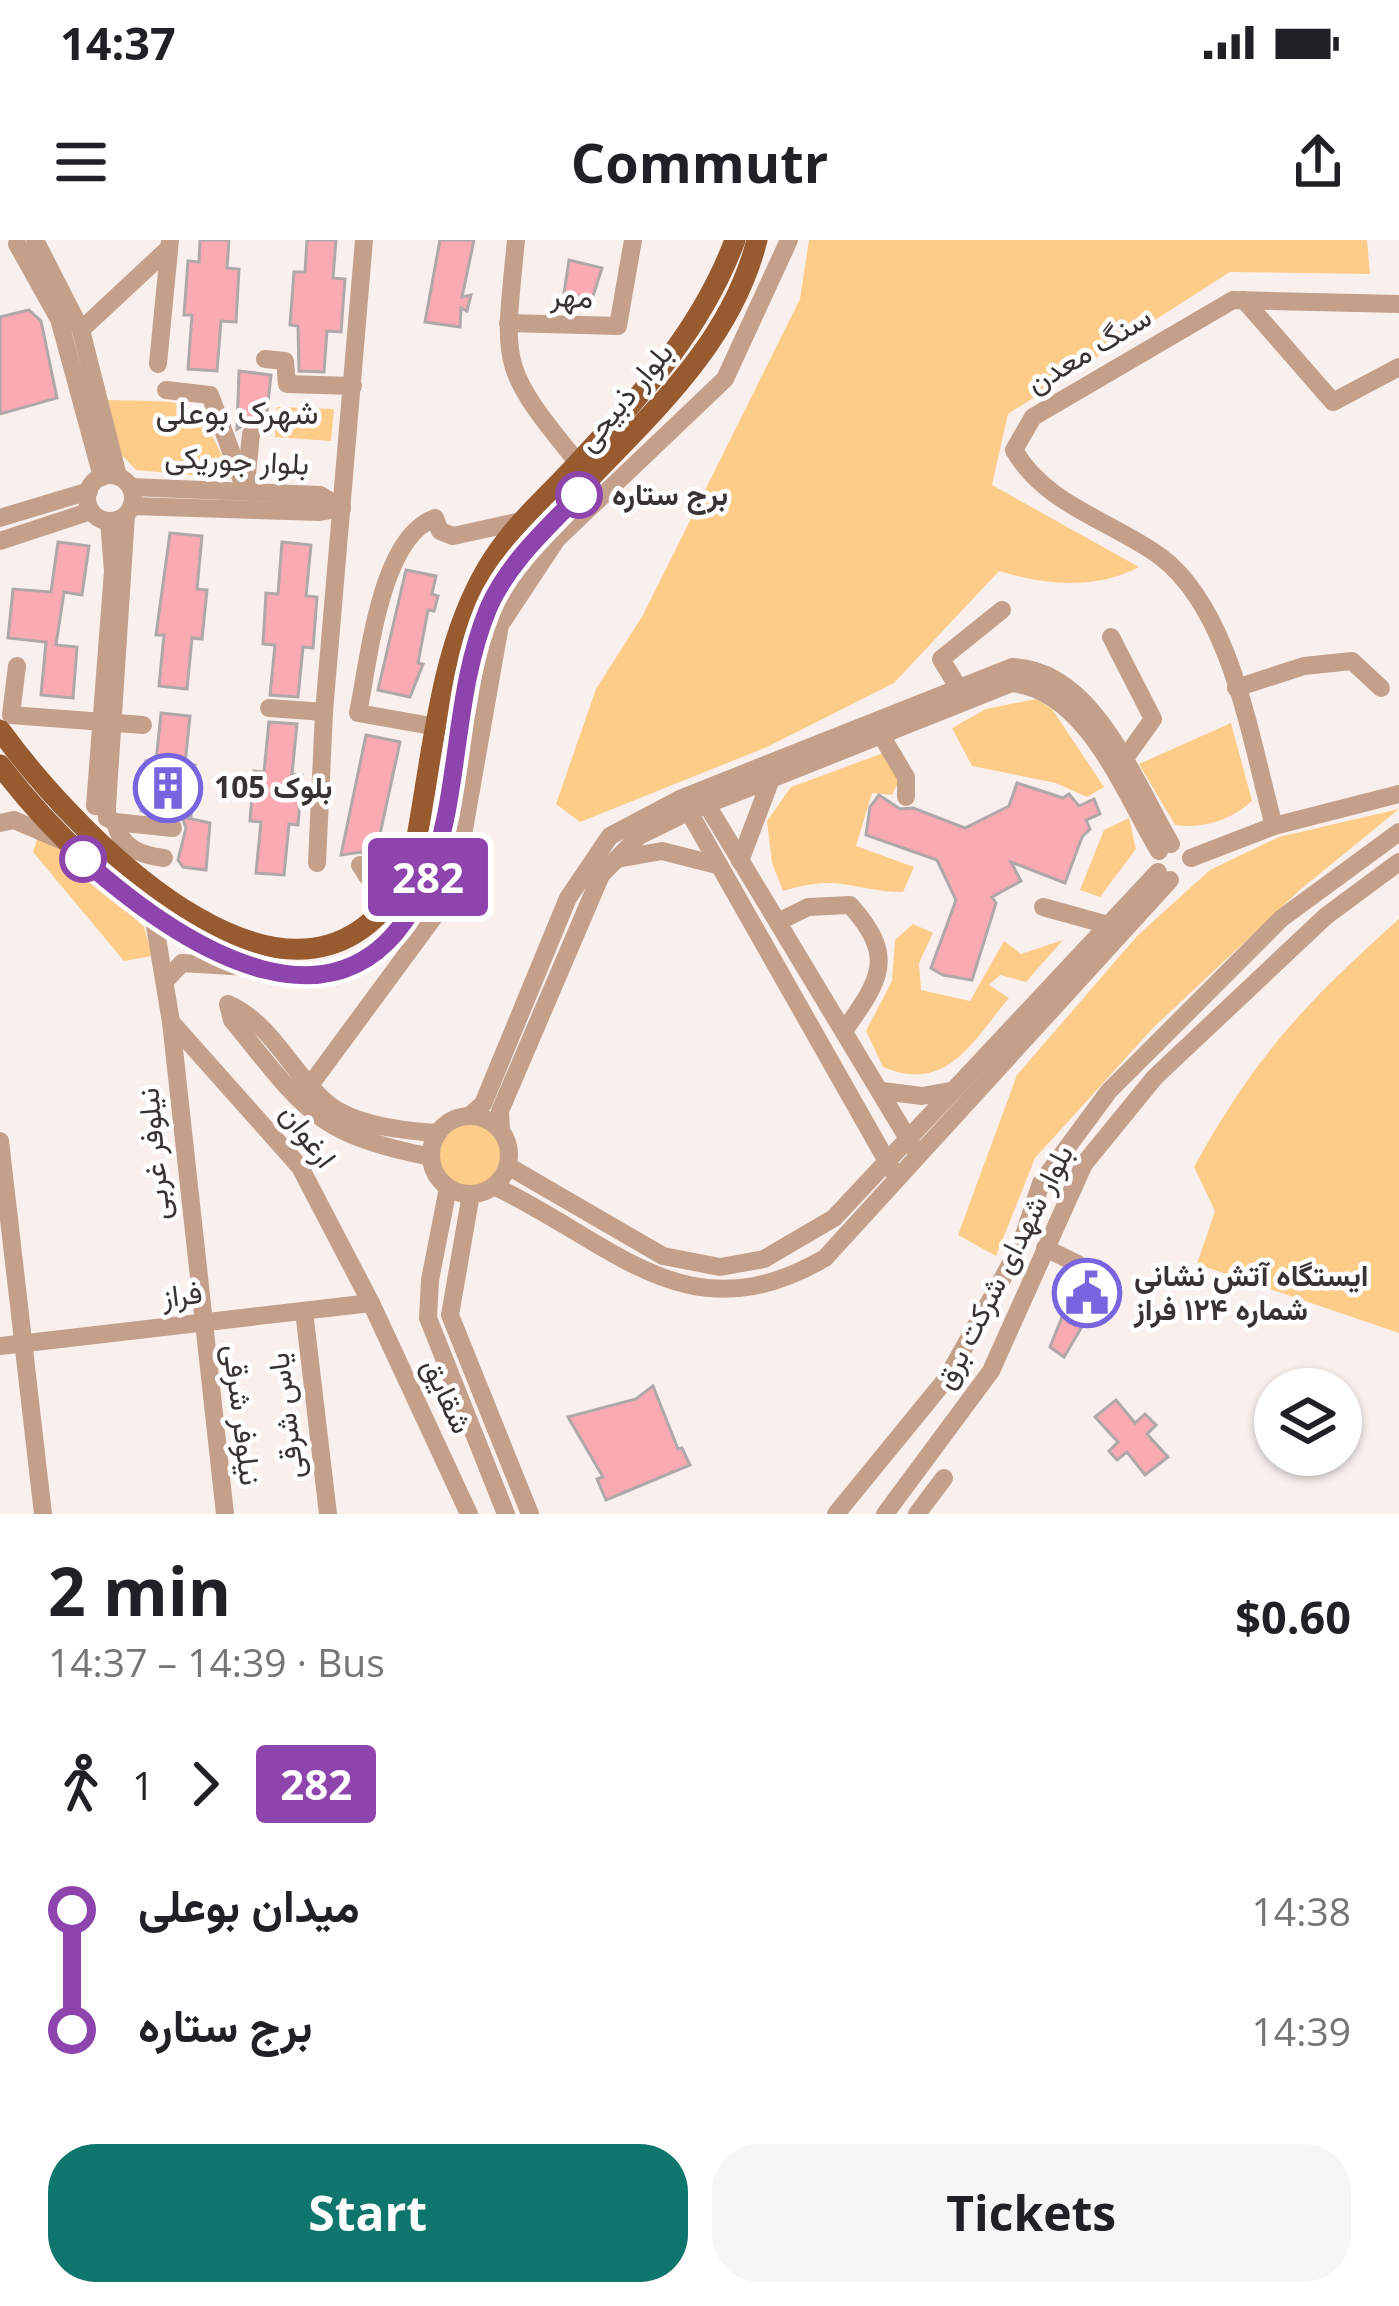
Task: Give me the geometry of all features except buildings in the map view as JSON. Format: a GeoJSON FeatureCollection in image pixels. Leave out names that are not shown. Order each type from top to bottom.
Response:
{"type":"FeatureCollection","features":[{"type":"Feature","properties":{"kind":"main road","name":"بلوار ذبیحی"},"geometry":{"type":"LineString","coordinates":[[0,765],[67,843],[154,920],[248,968],[311,974],[353,963],[387,940],[412,910],[434,856],[472,652],[490,604],[694,328],[736,240]]}},
{"type":"Feature","properties":{"kind":"main road","name":"بلوار ذبیحی"},"geometry":{"type":"LineString","coordinates":[[0,730],[50,793],[126,867],[170,902],[240,937],[309,949],[341,945],[370,926],[400,890],[411,868],[437,727],[472,597],[520,521],[586,471],[712,340],[734,301],[757,240]]}},
{"type":"Feature","properties":{"kind":"street"},"geometry":{"type":"LineString","coordinates":[[316,863],[323,712],[364,240]]}},
{"type":"Feature","properties":{"kind":"street"},"geometry":{"type":"LineString","coordinates":[[516,240],[508,323],[513,377],[586,471]]}},
{"type":"Feature","properties":{"kind":"street","name":"مهر"},"geometry":{"type":"LineString","coordinates":[[508,323],[619,326],[633,240]]}},
{"type":"Feature","properties":{"kind":"street"},"geometry":{"type":"LineString","coordinates":[[311,1084],[434,917],[456,875],[500,625],[556,539],[725,379],[789,240]]}},
{"type":"Feature","properties":{"kind":"street"},"geometry":{"type":"LineString","coordinates":[[22,241],[81,330],[112,498],[108,722],[94,806],[173,828]]}},
{"type":"Feature","properties":{"kind":"street"},"geometry":{"type":"LineString","coordinates":[[22,241],[59,319],[112,498]]}},
{"type":"Feature","properties":{"kind":"street"},"geometry":{"type":"LineString","coordinates":[[81,330],[170,244]]}},
{"type":"Feature","properties":{"kind":"street"},"geometry":{"type":"LineString","coordinates":[[158,364],[170,244]]}},
{"type":"Feature","properties":{"kind":"street","name":"سنگ معدن"},"geometry":{"type":"LineString","coordinates":[[1274,826],[1236,688],[1208,610],[1164,559],[1030,479],[1014,450],[1033,417],[1233,300],[1399,304]]}},
{"type":"Feature","properties":{"kind":"street"},"geometry":{"type":"LineString","coordinates":[[1244,300],[1333,402],[1399,367]]}},
{"type":"Feature","properties":{"kind":"street"},"geometry":{"type":"LineString","coordinates":[[265,358],[285,361],[287,384],[353,386]]}},
{"type":"Feature","properties":{"kind":"street"},"geometry":{"type":"LineString","coordinates":[[166,390],[210,394],[245,489]]}},
{"type":"Feature","properties":{"kind":"street"},"geometry":{"type":"LineString","coordinates":[[245,489],[250,434]]}},
{"type":"Feature","properties":{"kind":"street","name":"بلوار جوریکی"},"geometry":{"type":"LineString","coordinates":[[0,518],[112,498],[245,489],[320,495],[342,508]]}},
{"type":"Feature","properties":{"kind":"street","name":"بلوار جوریکی"},"geometry":{"type":"LineString","coordinates":[[0,542],[112,498],[320,512],[342,508]]}},
{"type":"Feature","properties":{"kind":"street"},"geometry":{"type":"LineString","coordinates":[[437,727],[358,713],[380,608],[401,546],[415,525],[435,518],[440,531],[452,536],[520,521]]}},
{"type":"Feature","properties":{"kind":"street"},"geometry":{"type":"LineString","coordinates":[[963,694],[941,659],[1002,610]]}},
{"type":"Feature","properties":{"kind":"street"},"geometry":{"type":"LineString","coordinates":[[1111,637],[1153,719],[1118,769]]}},
{"type":"Feature","properties":{"kind":"street"},"geometry":{"type":"LineString","coordinates":[[1236,688],[1304,667],[1352,661],[1381,688]]}},
{"type":"Feature","properties":{"kind":"street"},"geometry":{"type":"LineString","coordinates":[[17,666],[11,715],[143,724]]}},
{"type":"Feature","properties":{"kind":"street"},"geometry":{"type":"LineString","coordinates":[[448,1188],[471,1194],[494,1186],[508,1166],[500,1112],[508,1090],[589,897],[613,860],[639,836],[694,802],[881,735],[1012,667],[1054,674],[1080,693],[1165,848],[1164,876],[892,1170],[825,1258],[762,1288],[718,1292],[668,1282],[494,1186]]}},
{"type":"Feature","properties":{"kind":"street"},"geometry":{"type":"LineString","coordinates":[[431,1157],[340,1133],[316,1119],[232,1020],[228,1004],[250,1014],[328,1104],[348,1116],[438,1133],[483,1103],[568,898],[592,855],[620,829],[963,694]]}},
{"type":"Feature","properties":{"kind":"street"},"geometry":{"type":"LineString","coordinates":[[268,708],[323,712]]}},
{"type":"Feature","properties":{"kind":"street"},"geometry":{"type":"LineString","coordinates":[[881,735],[906,777],[905,797]]}},
{"type":"Feature","properties":{"kind":"street"},"geometry":{"type":"LineString","coordinates":[[740,861],[771,778]]}},
{"type":"Feature","properties":{"kind":"street"},"geometry":{"type":"LineString","coordinates":[[1191,858],[1274,826],[1399,794]]}},
{"type":"Feature","properties":{"kind":"street"},"geometry":{"type":"LineString","coordinates":[[694,802],[740,861],[913,1147]]}},
{"type":"Feature","properties":{"kind":"street"},"geometry":{"type":"LineString","coordinates":[[694,802],[717,865],[892,1170]]}},
{"type":"Feature","properties":{"kind":"street"},"geometry":{"type":"LineString","coordinates":[[111,814],[118,834],[134,851],[164,858]]}},
{"type":"Feature","properties":{"kind":"street"},"geometry":{"type":"LineString","coordinates":[[0,823],[14,820],[67,843]]}},
{"type":"Feature","properties":{"kind":"street"},"geometry":{"type":"LineString","coordinates":[[836,1514],[947,1378],[1020,1247],[1042,1183],[1100,1102],[1282,918],[1399,832]]}},
{"type":"Feature","properties":{"kind":"street"},"geometry":{"type":"LineString","coordinates":[[1165,848],[1181,846],[1191,858]]}},
{"type":"Feature","properties":{"kind":"street"},"geometry":{"type":"LineString","coordinates":[[613,860],[662,851],[717,865]]}},
{"type":"Feature","properties":{"kind":"street"},"geometry":{"type":"LineString","coordinates":[[913,1147],[955,1089],[1108,925],[1164,876],[1186,874],[1191,858]]}},
{"type":"Feature","properties":{"kind":"street","name":"بلوار شهدای شرکت برق"},"geometry":{"type":"LineString","coordinates":[[885,1514],[991,1371],[1084,1164],[1156,1077],[1326,916],[1399,862]]}},
{"type":"Feature","properties":{"kind":"street"},"geometry":{"type":"LineString","coordinates":[[360,865],[367,876],[400,890]]}},
{"type":"Feature","properties":{"kind":"street"},"geometry":{"type":"LineString","coordinates":[[778,922],[808,907],[850,905],[874,935],[880,950],[874,989],[844,1031]]}},
{"type":"Feature","properties":{"kind":"street"},"geometry":{"type":"LineString","coordinates":[[1042,907],[1108,925]]}},
{"type":"Feature","properties":{"kind":"street","name":"نیلوفر غربی"},"geometry":{"type":"LineString","coordinates":[[154,920],[172,1022],[200,1323]]}},
{"type":"Feature","properties":{"kind":"street"},"geometry":{"type":"LineString","coordinates":[[166,980],[182,963],[248,968]]}},
{"type":"Feature","properties":{"kind":"street","name":"ارغوان"},"geometry":{"type":"LineString","coordinates":[[172,1022],[294,1159],[371,1303]]}},
{"type":"Feature","properties":{"kind":"street"},"geometry":{"type":"LineString","coordinates":[[882,1091],[922,1096],[955,1089]]}},
{"type":"Feature","properties":{"kind":"street"},"geometry":{"type":"LineString","coordinates":[[469,1116],[501,1131]]}},
{"type":"Feature","properties":{"kind":"street"},"geometry":{"type":"LineString","coordinates":[[438,1133],[431,1157],[448,1188],[430,1280],[428,1318],[506,1514]]}},
{"type":"Feature","properties":{"kind":"street"},"geometry":{"type":"LineString","coordinates":[[0,1141],[43,1514]]}},
{"type":"Feature","properties":{"kind":"street"},"geometry":{"type":"LineString","coordinates":[[508,1166],[663,1256],[720,1267],[764,1259],[801,1240],[892,1170]]}},
{"type":"Feature","properties":{"kind":"street"},"geometry":{"type":"LineString","coordinates":[[471,1194],[450,1315],[530,1514]]}},
{"type":"Feature","properties":{"kind":"street"},"geometry":{"type":"LineString","coordinates":[[1045,1248],[1078,1264]]}},
{"type":"Feature","properties":{"kind":"street","name":"فراز"},"geometry":{"type":"LineString","coordinates":[[0,1346],[371,1303]]}},
{"type":"Feature","properties":{"kind":"street","name":"شقایق"},"geometry":{"type":"LineString","coordinates":[[371,1303],[469,1514]]}},
{"type":"Feature","properties":{"kind":"street","name":"یاس شرقی"},"geometry":{"type":"LineString","coordinates":[[304,1311],[328,1514]]}},
{"type":"Feature","properties":{"kind":"street","name":"نیلوفر شرقی"},"geometry":{"type":"LineString","coordinates":[[200,1323],[225,1514]]}},
{"type":"Feature","properties":{"kind":"street"},"geometry":{"type":"LineString","coordinates":[[916,1514],[944,1478]]}},
{"type":"Feature","properties":{"kind":"shaded area"},"geometry":{"type":"Polygon","coordinates":[[[809,240],[1367,240],[1370,274],[1230,272],[1008,414],[992,485],[1139,567],[1105,579],[1070,583],[999,571],[894,683],[767,747],[580,822],[556,804],[596,689],[643,615],[800,299],[809,240]]]}},
{"type":"Feature","properties":{"kind":"shaded area"},"geometry":{"type":"Polygon","coordinates":[[[108,400],[162,401],[190,408],[209,430],[234,479],[136,470],[121,454],[108,400]]]}},
{"type":"Feature","properties":{"kind":"shaded area"},"geometry":{"type":"Polygon","coordinates":[[[277,407],[334,409],[331,441],[275,437],[277,407]]]}},
{"type":"Feature","properties":{"kind":"shaded area"},"geometry":{"type":"Polygon","coordinates":[[[1036,699],[1052,709],[1104,787],[1087,797],[1056,783],[972,766],[952,728],[986,709],[1036,699]]]}},
{"type":"Feature","properties":{"kind":"shaded area"},"geometry":{"type":"Polygon","coordinates":[[[1231,723],[1252,801],[1216,822],[1175,825],[1139,764],[1231,723]]]}},
{"type":"Feature","properties":{"kind":"shaded area"},"geometry":{"type":"Polygon","coordinates":[[[889,751],[899,780],[892,795],[872,793],[856,846],[914,867],[903,892],[833,883],[783,891],[772,863],[767,821],[791,787],[889,751]]]}},
{"type":"Feature","properties":{"kind":"shaded area"},"geometry":{"type":"Polygon","coordinates":[[[1399,809],[1301,889],[1153,1028],[1035,1158],[996,1256],[958,1235],[1017,1075],[1137,936],[1210,870],[1279,837],[1399,809]]]}},
{"type":"Feature","properties":{"kind":"shaded area"},"geometry":{"type":"Polygon","coordinates":[[[1129,818],[1136,849],[1100,897],[1080,890],[1104,830],[1129,818]]]}},
{"type":"Feature","properties":{"kind":"shaded area"},"geometry":{"type":"Polygon","coordinates":[[[38,837],[61,850],[144,927],[152,956],[124,961],[33,852],[38,837]]]}},
{"type":"Feature","properties":{"kind":"shaded area"},"geometry":{"type":"Polygon","coordinates":[[[1399,919],[1399,1333],[1197,1264],[1215,1211],[1194,1167],[1239,1093],[1284,1032],[1399,919]]]}},
{"type":"Feature","properties":{"kind":"shaded area"},"geometry":{"type":"Polygon","coordinates":[[[913,924],[933,933],[919,963],[921,990],[970,1001],[1004,941],[1021,954],[1063,940],[1026,982],[1000,975],[989,985],[1009,998],[956,1059],[924,1074],[905,1074],[883,1067],[866,1031],[892,981],[895,940],[913,924]]]}},
{"type":"Feature","properties":{"kind":"shaded area"},"geometry":{"type":"Polygon","coordinates":[[[471,1124],[493,1134],[503,1156],[493,1178],[471,1188],[449,1178],[439,1156],[449,1134],[471,1124]]]}},
{"type":"Feature","properties":{"kind":"bus line","name":"282"},"geometry":{"type":"LineString","coordinates":[[83,859],[154,920],[189,942],[248,968],[311,974],[370,954],[412,910],[429,875],[472,652],[490,604],[537,537],[579,495]]}},
{"type":"Feature","properties":{"kind":"place","name":"برج ستاره"},"geometry":{"type":"Point","coordinates":[579,495]}},
{"type":"Feature","properties":{"kind":"place","name":"بلوک 105"},"geometry":{"type":"Point","coordinates":[168,788]}},
{"type":"Feature","properties":{"kind":"place","name":"ایستگاه آتش نشانی شماره ۱۲۴ فراز"},"geometry":{"type":"Point","coordinates":[1087,1293]}},
{"type":"Feature","properties":{"kind":"district","name":"شهرک بوعلی"},"geometry":{"type":"Point","coordinates":[237,412]}}]}
